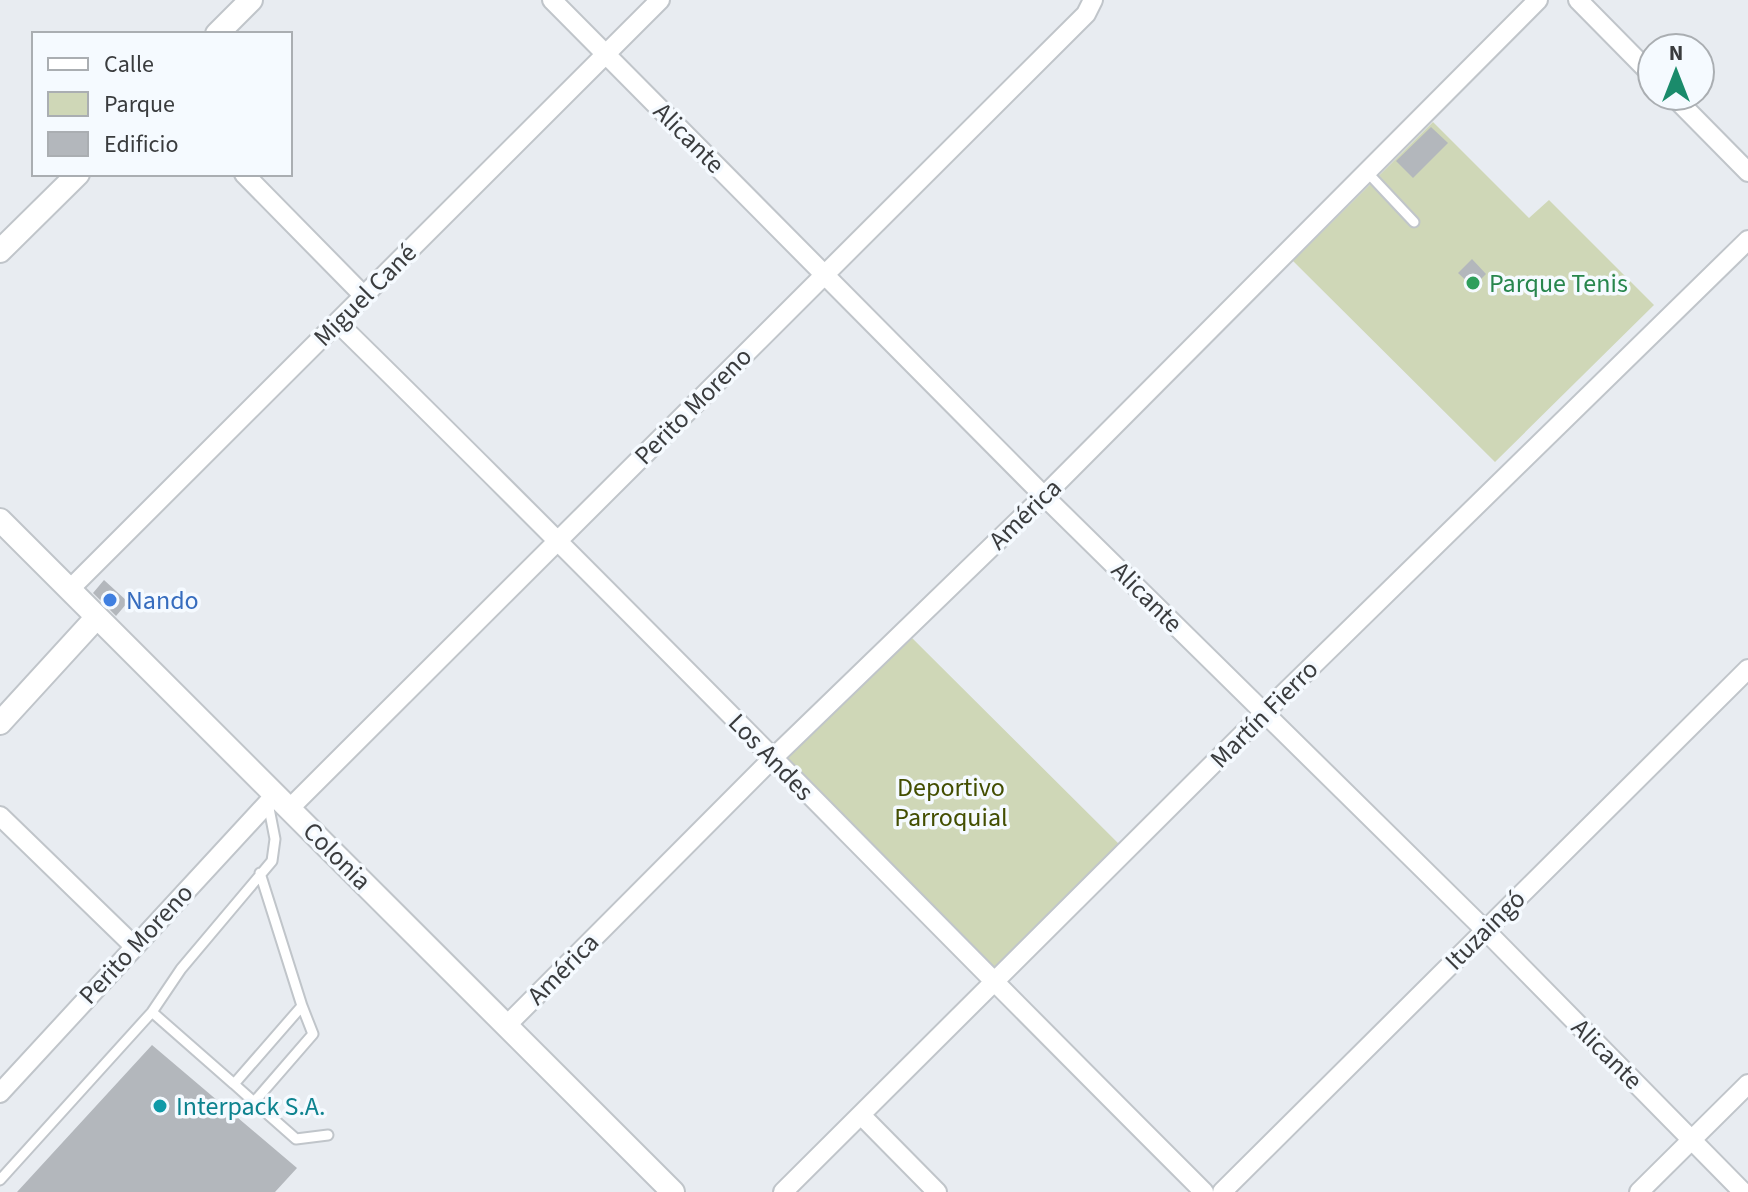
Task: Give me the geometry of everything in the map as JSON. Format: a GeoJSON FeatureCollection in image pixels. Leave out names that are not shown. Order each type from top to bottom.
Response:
{"type":"FeatureCollection","features":[{"type":"Feature","properties":{"kind":"street"},"geometry":{"type":"LineString","coordinates":[[219,32],[251,0]]}},
{"type":"Feature","properties":{"kind":"street","name":"Alicante"},"geometry":{"type":"LineString","coordinates":[[552,0],[1044,496],[1485,930],[1743,1192]]}},
{"type":"Feature","properties":{"kind":"street","name":"Miguel Cané"},"geometry":{"type":"LineString","coordinates":[[70,589],[660,0]]}},
{"type":"Feature","properties":{"kind":"street","name":"Perito Moreno"},"geometry":{"type":"LineString","coordinates":[[0,1093],[134,946],[277,803],[559,539],[1086,14],[1093,0]]}},
{"type":"Feature","properties":{"kind":"street","name":"América"},"geometry":{"type":"LineString","coordinates":[[508,1024],[772,759],[1044,496],[1538,0]]}},
{"type":"Feature","properties":{"kind":"street"},"geometry":{"type":"LineString","coordinates":[[1578,0],[1636,59]]}},
{"type":"Feature","properties":{"kind":"street"},"geometry":{"type":"LineString","coordinates":[[1689,112],[1748,172]]}},
{"type":"Feature","properties":{"kind":"street"},"geometry":{"type":"LineString","coordinates":[[0,251],[76,176]]}},
{"type":"Feature","properties":{"kind":"street"},"geometry":{"type":"LineString","coordinates":[[246,176],[364,296]]}},
{"type":"Feature","properties":{"kind":"street","name":"Martín Fierro"},"geometry":{"type":"LineString","coordinates":[[783,1192],[1264,713],[1748,240]]}},
{"type":"Feature","properties":{"kind":"street","name":"Los Andes"},"geometry":{"type":"LineString","coordinates":[[338,323],[559,539],[772,759],[1204,1192]]}},
{"type":"Feature","properties":{"kind":"street","name":"Colonia"},"geometry":{"type":"LineString","coordinates":[[0,520],[277,803],[508,1024],[673,1192]]}},
{"type":"Feature","properties":{"kind":"street"},"geometry":{"type":"LineString","coordinates":[[0,723],[97,617]]}},
{"type":"Feature","properties":{"kind":"street","name":"Ituzaingó"},"geometry":{"type":"LineString","coordinates":[[1222,1192],[1748,669]]}},
{"type":"Feature","properties":{"kind":"street"},"geometry":{"type":"LineString","coordinates":[[0,816],[134,946]]}},
{"type":"Feature","properties":{"kind":"street"},"geometry":{"type":"LineString","coordinates":[[1639,1192],[1748,1084]]}},
{"type":"Feature","properties":{"kind":"street"},"geometry":{"type":"LineString","coordinates":[[861,1115],[937,1192]]}},
{"type":"Feature","properties":{"kind":"lane"},"geometry":{"type":"LineString","coordinates":[[1367,171],[1414,222]]}},
{"type":"Feature","properties":{"kind":"lane"},"geometry":{"type":"LineString","coordinates":[[0,1180],[152,1012],[181,969],[272,861],[277,803]]}},
{"type":"Feature","properties":{"kind":"lane"},"geometry":{"type":"LineString","coordinates":[[254,1102],[313,1034],[260,873]]}},
{"type":"Feature","properties":{"kind":"lane"},"geometry":{"type":"LineString","coordinates":[[234,1084],[302,1006]]}},
{"type":"Feature","properties":{"kind":"lane"},"geometry":{"type":"LineString","coordinates":[[152,1012],[296,1139],[328,1135]]}},
{"type":"Feature","properties":{"kind":"green space","name":"Parque Tenis"},"geometry":{"type":"Polygon","coordinates":[[[1433,122],[1529,218],[1549,200],[1654,305],[1495,462],[1293,261],[1433,122]]]}},
{"type":"Feature","properties":{"kind":"green space","name":"Deportivo Parroquial"},"geometry":{"type":"Polygon","coordinates":[[[906,632],[1123,848],[996,974],[779,757],[906,632]]]}},
{"type":"Feature","properties":{"kind":"building"},"geometry":{"type":"Polygon","coordinates":[[[1431,127],[1448,143],[1413,178],[1396,161],[1431,127]]]}},
{"type":"Feature","properties":{"kind":"building"},"geometry":{"type":"Polygon","coordinates":[[[1472,259],[1486,274],[1473,287],[1458,273],[1472,259]]]}},
{"type":"Feature","properties":{"kind":"building","name":"Nando"},"geometry":{"type":"Polygon","coordinates":[[[104,580],[128,602],[116,616],[93,593],[104,580]]]}},
{"type":"Feature","properties":{"kind":"building","name":"Interpack S.A."},"geometry":{"type":"Polygon","coordinates":[[[152,1045],[297,1168],[275,1192],[17,1192],[152,1045]]]}},
{"type":"Feature","properties":{"kind":"place","name":"Parque Tenis"},"geometry":{"type":"Point","coordinates":[1473,283]}},
{"type":"Feature","properties":{"kind":"place","name":"Nando"},"geometry":{"type":"Point","coordinates":[110,600]}},
{"type":"Feature","properties":{"kind":"place","name":"Interpack S.A."},"geometry":{"type":"Point","coordinates":[160,1106]}}]}
